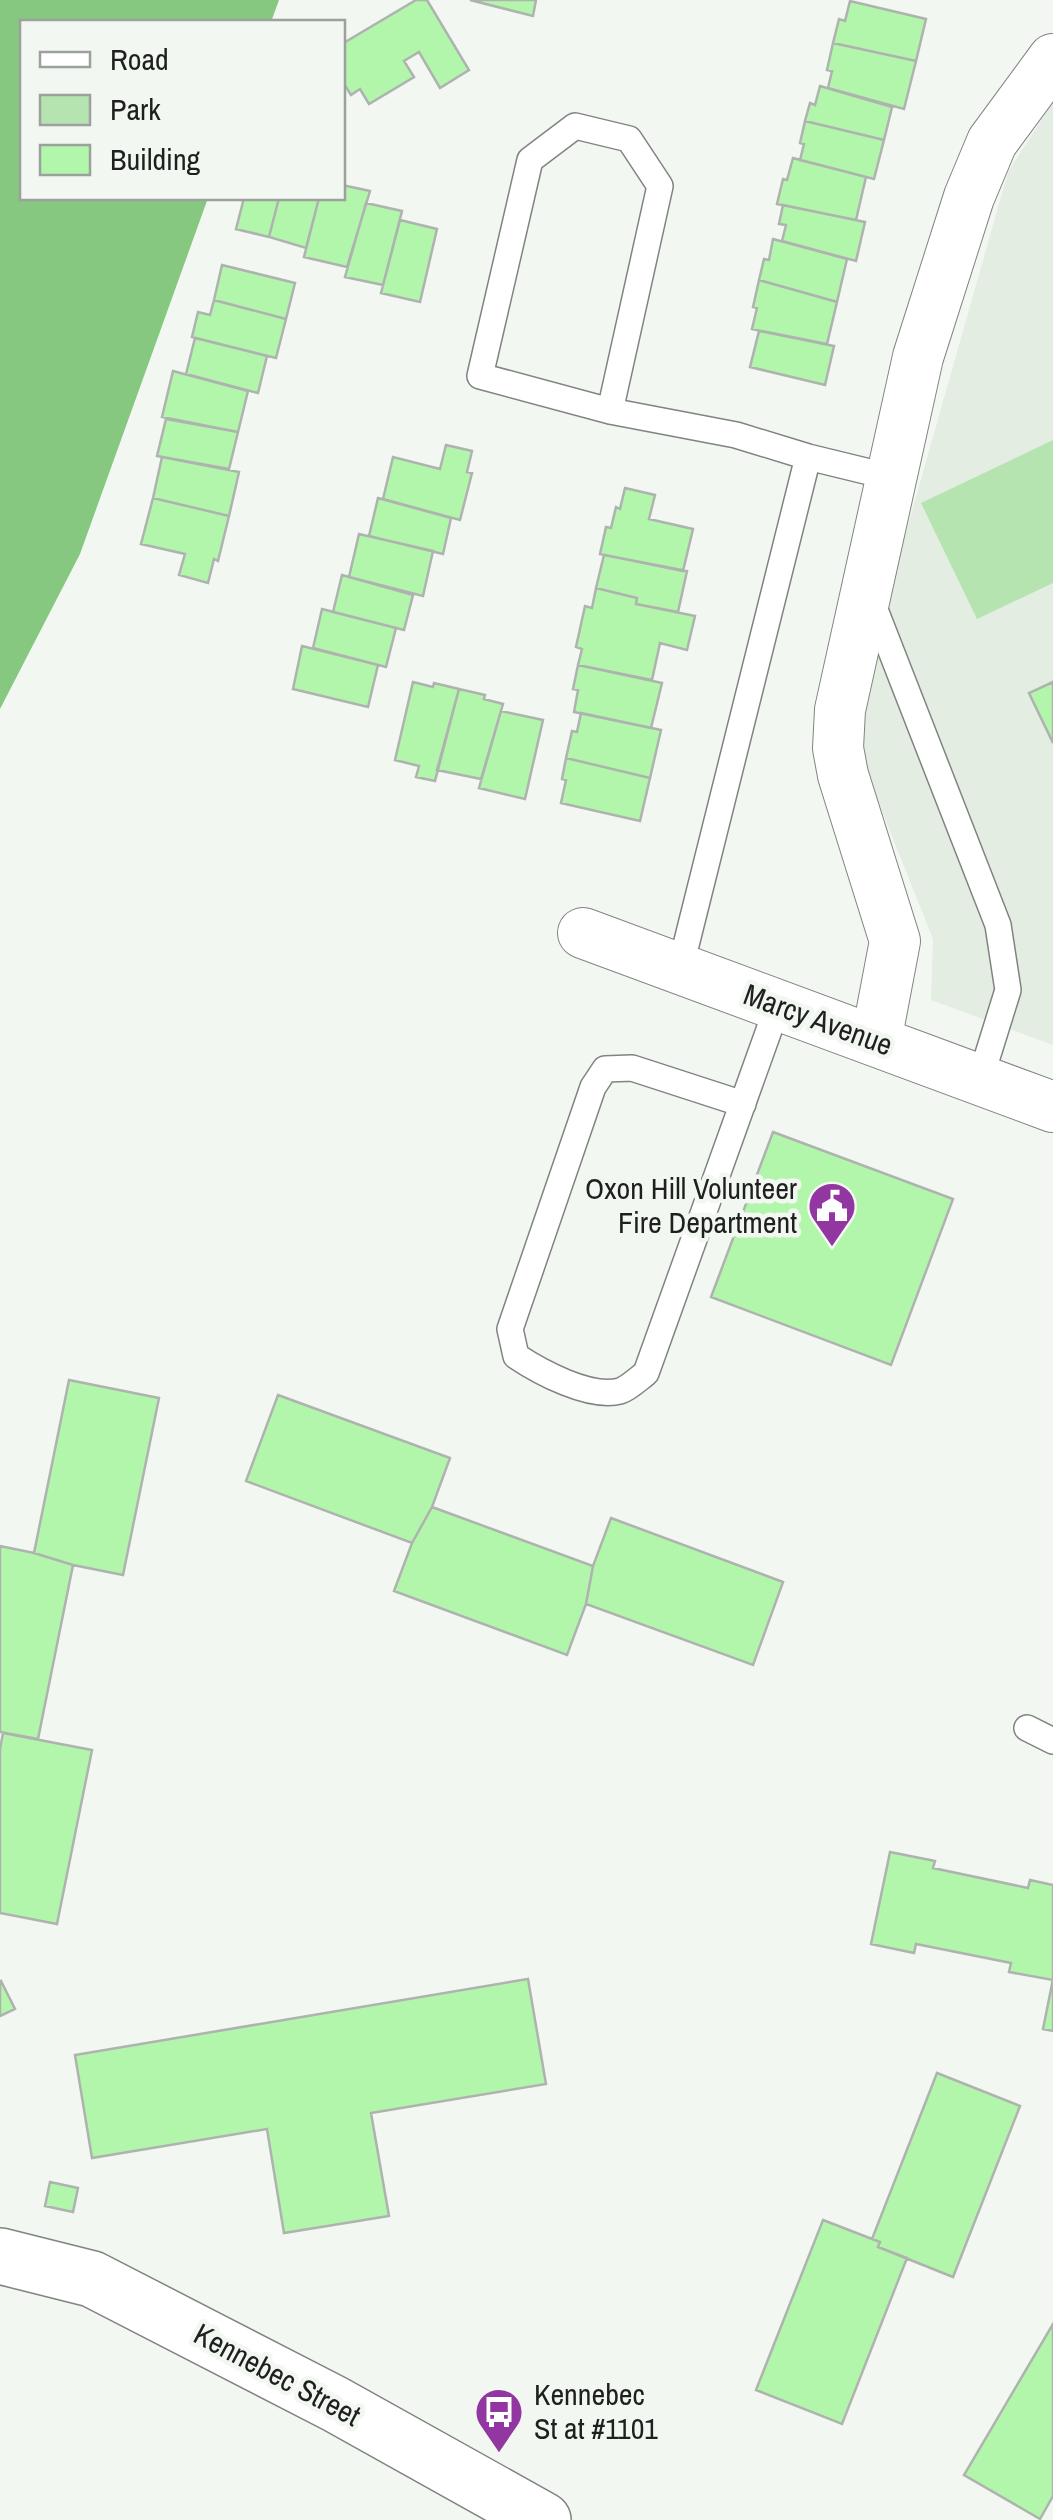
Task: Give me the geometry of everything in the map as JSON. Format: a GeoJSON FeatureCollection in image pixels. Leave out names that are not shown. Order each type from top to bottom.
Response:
{"type":"FeatureCollection","features":[{"type":"Feature","properties":{"kind":"street"},"geometry":{"type":"LineString","coordinates":[[876,1041],[896,941],[843,775],[838,748],[840,710],[918,356],[983,160],[1053,59]]}},
{"type":"Feature","properties":{"kind":"street","name":"Marcy Avenue"},"geometry":{"type":"LineString","coordinates":[[583,933],[1053,1107]]}},
{"type":"Feature","properties":{"kind":"street","name":"Kennebec Street"},"geometry":{"type":"LineString","coordinates":[[0,2256],[92,2279],[335,2404],[543,2520]]}},
{"type":"Feature","properties":{"kind":"lane"},"geometry":{"type":"LineString","coordinates":[[610,411],[660,186],[629,139],[575,126],[530,160],[480,376],[610,411],[736,435],[890,477]]}},
{"type":"Feature","properties":{"kind":"lane"},"geometry":{"type":"LineString","coordinates":[[680,968],[808,456]]}},
{"type":"Feature","properties":{"kind":"lane"},"geometry":{"type":"LineString","coordinates":[[866,588],[998,925],[1008,990],[980,1080]]}},
{"type":"Feature","properties":{"kind":"lane"},"geometry":{"type":"LineString","coordinates":[[743,1104],[632,1068],[604,1068],[593,1088],[510,1329],[516,1356],[538,1371],[598,1392],[622,1390],[646,1373],[743,1104],[778,1004]]}},
{"type":"Feature","properties":{"kind":"lane"},"geometry":{"type":"LineString","coordinates":[[1027,1728],[1053,1741]]}},
{"type":"Feature","properties":{"kind":"shaded area"},"geometry":{"type":"Polygon","coordinates":[[[1053,102],[1053,1045],[931,1000],[933,939],[864,766],[861,691],[1008,172],[1053,102]]]}},
{"type":"Feature","properties":{"kind":"green space"},"geometry":{"type":"Polygon","coordinates":[[[0,0],[279,0],[272,20],[20,20],[20,200],[207,200],[80,554],[0,709],[0,0]]]}},
{"type":"Feature","properties":{"kind":"green space"},"geometry":{"type":"Polygon","coordinates":[[[1053,440],[1053,583],[977,619],[921,503],[1053,440]]]}},
{"type":"Feature","properties":{"kind":"building"},"geometry":{"type":"Polygon","coordinates":[[[416,0],[427,0],[469,70],[440,88],[419,52],[404,61],[414,77],[369,104],[360,89],[351,95],[345,86],[345,42],[416,0]]]}},
{"type":"Feature","properties":{"kind":"building"},"geometry":{"type":"Polygon","coordinates":[[[470,0],[536,0],[533,16],[470,0]]]}},
{"type":"Feature","properties":{"kind":"building"},"geometry":{"type":"Polygon","coordinates":[[[850,1],[926,19],[916,61],[833,43],[839,19],[845,21],[850,1]]]}},
{"type":"Feature","properties":{"kind":"building"},"geometry":{"type":"Polygon","coordinates":[[[833,43],[916,61],[904,109],[828,88],[833,43]]]}},
{"type":"Feature","properties":{"kind":"building"},"geometry":{"type":"Polygon","coordinates":[[[820,86],[892,107],[884,140],[805,121],[820,86]]]}},
{"type":"Feature","properties":{"kind":"building"},"geometry":{"type":"Polygon","coordinates":[[[805,121],[884,140],[874,179],[800,160],[805,121]]]}},
{"type":"Feature","properties":{"kind":"building"},"geometry":{"type":"Polygon","coordinates":[[[793,158],[866,177],[856,220],[777,204],[793,158]]]}},
{"type":"Feature","properties":{"kind":"building"},"geometry":{"type":"Polygon","coordinates":[[[345,186],[370,191],[347,267],[304,257],[318,200],[345,200],[345,186]]]}},
{"type":"Feature","properties":{"kind":"building"},"geometry":{"type":"Polygon","coordinates":[[[243,200],[278,200],[269,237],[236,229],[243,200]]]}},
{"type":"Feature","properties":{"kind":"building"},"geometry":{"type":"Polygon","coordinates":[[[278,200],[318,200],[306,248],[269,237],[278,200]]]}},
{"type":"Feature","properties":{"kind":"building"},"geometry":{"type":"Polygon","coordinates":[[[366,203],[402,211],[383,285],[345,277],[366,203]]]}},
{"type":"Feature","properties":{"kind":"building"},"geometry":{"type":"Polygon","coordinates":[[[783,205],[865,222],[856,261],[782,241],[786,225],[779,224],[783,205]]]}},
{"type":"Feature","properties":{"kind":"building"},"geometry":{"type":"Polygon","coordinates":[[[400,220],[437,229],[420,302],[381,293],[400,220]]]}},
{"type":"Feature","properties":{"kind":"building"},"geometry":{"type":"Polygon","coordinates":[[[773,239],[847,259],[837,302],[759,280],[764,259],[769,260],[773,239]]]}},
{"type":"Feature","properties":{"kind":"building"},"geometry":{"type":"Polygon","coordinates":[[[222,265],[295,283],[286,319],[214,300],[222,265]]]}},
{"type":"Feature","properties":{"kind":"building"},"geometry":{"type":"Polygon","coordinates":[[[759,280],[837,302],[827,344],[752,329],[759,280]]]}},
{"type":"Feature","properties":{"kind":"building"},"geometry":{"type":"Polygon","coordinates":[[[214,300],[286,319],[276,358],[192,337],[198,312],[210,315],[214,300]]]}},
{"type":"Feature","properties":{"kind":"building"},"geometry":{"type":"Polygon","coordinates":[[[759,331],[834,346],[825,385],[750,367],[759,331]]]}},
{"type":"Feature","properties":{"kind":"building"},"geometry":{"type":"Polygon","coordinates":[[[195,338],[267,356],[258,393],[186,374],[195,338]]]}},
{"type":"Feature","properties":{"kind":"building"},"geometry":{"type":"Polygon","coordinates":[[[173,371],[248,391],[238,432],[162,417],[173,371]]]}},
{"type":"Feature","properties":{"kind":"building"},"geometry":{"type":"Polygon","coordinates":[[[166,419],[238,432],[229,469],[157,456],[166,419]]]}},
{"type":"Feature","properties":{"kind":"building"},"geometry":{"type":"Polygon","coordinates":[[[446,445],[472,451],[467,472],[472,473],[460,520],[383,499],[393,457],[440,469],[446,445]]]}},
{"type":"Feature","properties":{"kind":"building"},"geometry":{"type":"Polygon","coordinates":[[[162,457],[239,472],[229,516],[153,498],[162,457]]]}},
{"type":"Feature","properties":{"kind":"building"},"geometry":{"type":"Polygon","coordinates":[[[625,488],[655,495],[649,519],[693,529],[683,571],[600,554],[606,527],[611,528],[625,488]]]}},
{"type":"Feature","properties":{"kind":"building"},"geometry":{"type":"Polygon","coordinates":[[[153,498],[229,516],[208,583],[179,575],[185,554],[141,544],[153,498]]]}},
{"type":"Feature","properties":{"kind":"building"},"geometry":{"type":"Polygon","coordinates":[[[378,498],[451,518],[443,554],[369,536],[378,498]]]}},
{"type":"Feature","properties":{"kind":"building"},"geometry":{"type":"Polygon","coordinates":[[[359,534],[433,551],[423,596],[349,577],[359,534]]]}},
{"type":"Feature","properties":{"kind":"building"},"geometry":{"type":"Polygon","coordinates":[[[604,555],[687,571],[678,612],[636,604],[637,598],[596,588],[604,555]]]}},
{"type":"Feature","properties":{"kind":"building"},"geometry":{"type":"Polygon","coordinates":[[[342,575],[413,595],[404,630],[333,612],[342,575]]]}},
{"type":"Feature","properties":{"kind":"building"},"geometry":{"type":"Polygon","coordinates":[[[596,588],[637,598],[636,604],[695,616],[687,650],[660,643],[652,680],[578,665],[582,649],[576,647],[585,606],[592,608],[596,588]]]}},
{"type":"Feature","properties":{"kind":"building"},"geometry":{"type":"Polygon","coordinates":[[[322,609],[396,628],[386,667],[313,648],[322,609]]]}},
{"type":"Feature","properties":{"kind":"building"},"geometry":{"type":"Polygon","coordinates":[[[302,646],[378,665],[368,707],[293,689],[302,646]]]}},
{"type":"Feature","properties":{"kind":"building"},"geometry":{"type":"Polygon","coordinates":[[[578,665],[662,683],[651,728],[574,712],[578,665]]]}},
{"type":"Feature","properties":{"kind":"building"},"geometry":{"type":"Polygon","coordinates":[[[413,682],[459,689],[435,781],[416,777],[419,766],[395,760],[413,682]]]}},
{"type":"Feature","properties":{"kind":"building"},"geometry":{"type":"Polygon","coordinates":[[[1053,682],[1053,743],[1029,693],[1053,682]]]}},
{"type":"Feature","properties":{"kind":"building"},"geometry":{"type":"Polygon","coordinates":[[[459,689],[503,704],[481,779],[437,770],[459,689]]]}},
{"type":"Feature","properties":{"kind":"building"},"geometry":{"type":"Polygon","coordinates":[[[501,711],[543,720],[525,799],[479,788],[501,711]]]}},
{"type":"Feature","properties":{"kind":"building"},"geometry":{"type":"Polygon","coordinates":[[[581,713],[661,730],[650,778],[566,758],[581,713]]]}},
{"type":"Feature","properties":{"kind":"building"},"geometry":{"type":"Polygon","coordinates":[[[566,758],[650,778],[640,821],[561,803],[566,758]]]}},
{"type":"Feature","properties":{"kind":"building","name":"Oxon Hill Volunteer Fire Department"},"geometry":{"type":"Polygon","coordinates":[[[773,1132],[953,1199],[891,1365],[711,1297],[773,1132]]]}},
{"type":"Feature","properties":{"kind":"building"},"geometry":{"type":"Polygon","coordinates":[[[69,1380],[159,1398],[123,1575],[34,1553],[69,1380]]]}},
{"type":"Feature","properties":{"kind":"building"},"geometry":{"type":"Polygon","coordinates":[[[278,1395],[450,1458],[432,1507],[412,1543],[246,1481],[278,1395]]]}},
{"type":"Feature","properties":{"kind":"building"},"geometry":{"type":"Polygon","coordinates":[[[432,1507],[593,1566],[586,1604],[567,1655],[394,1591],[412,1543],[432,1507]]]}},
{"type":"Feature","properties":{"kind":"building"},"geometry":{"type":"Polygon","coordinates":[[[611,1518],[783,1582],[753,1665],[586,1604],[593,1566],[611,1518]]]}},
{"type":"Feature","properties":{"kind":"building"},"geometry":{"type":"Polygon","coordinates":[[[0,1546],[73,1565],[38,1739],[0,1732],[0,1546]]]}},
{"type":"Feature","properties":{"kind":"building"},"geometry":{"type":"Polygon","coordinates":[[[3,1733],[92,1750],[57,1924],[0,1913],[3,1733]]]}},
{"type":"Feature","properties":{"kind":"building"},"geometry":{"type":"Polygon","coordinates":[[[890,1852],[935,1861],[933,1868],[1028,1888],[1030,1880],[1053,1885],[1053,1980],[1009,1972],[1011,1963],[916,1944],[914,1953],[871,1944],[890,1852]]]}},
{"type":"Feature","properties":{"kind":"building"},"geometry":{"type":"Polygon","coordinates":[[[528,1979],[546,2084],[371,2113],[389,2216],[284,2233],[267,2129],[92,2158],[75,2055],[528,1979]]]}},
{"type":"Feature","properties":{"kind":"building"},"geometry":{"type":"Polygon","coordinates":[[[1053,1979],[1053,2031],[1043,2029],[1053,1979]]]}},
{"type":"Feature","properties":{"kind":"building"},"geometry":{"type":"Polygon","coordinates":[[[0,1982],[15,2009],[0,2016],[0,1982]]]}},
{"type":"Feature","properties":{"kind":"building"},"geometry":{"type":"Polygon","coordinates":[[[937,2073],[1020,2106],[953,2277],[878,2247],[880,2242],[872,2239],[937,2073]]]}},
{"type":"Feature","properties":{"kind":"building"},"geometry":{"type":"Polygon","coordinates":[[[50,2182],[78,2188],[73,2212],[45,2206],[50,2182]]]}},
{"type":"Feature","properties":{"kind":"building"},"geometry":{"type":"Polygon","coordinates":[[[823,2220],[880,2242],[878,2247],[907,2258],[842,2424],[756,2390],[823,2220]]]}},
{"type":"Feature","properties":{"kind":"building"},"geometry":{"type":"Polygon","coordinates":[[[1053,2324],[1053,2496],[1040,2519],[964,2475],[1053,2324]]]}},
{"type":"Feature","properties":{"kind":"place","name":"Oxon Hill Volunteer Fire Department"},"geometry":{"type":"Point","coordinates":[832,1248]}},
{"type":"Feature","properties":{"kind":"place","name":"Kennebec St at #1101"},"geometry":{"type":"Point","coordinates":[499,2454]}}]}
